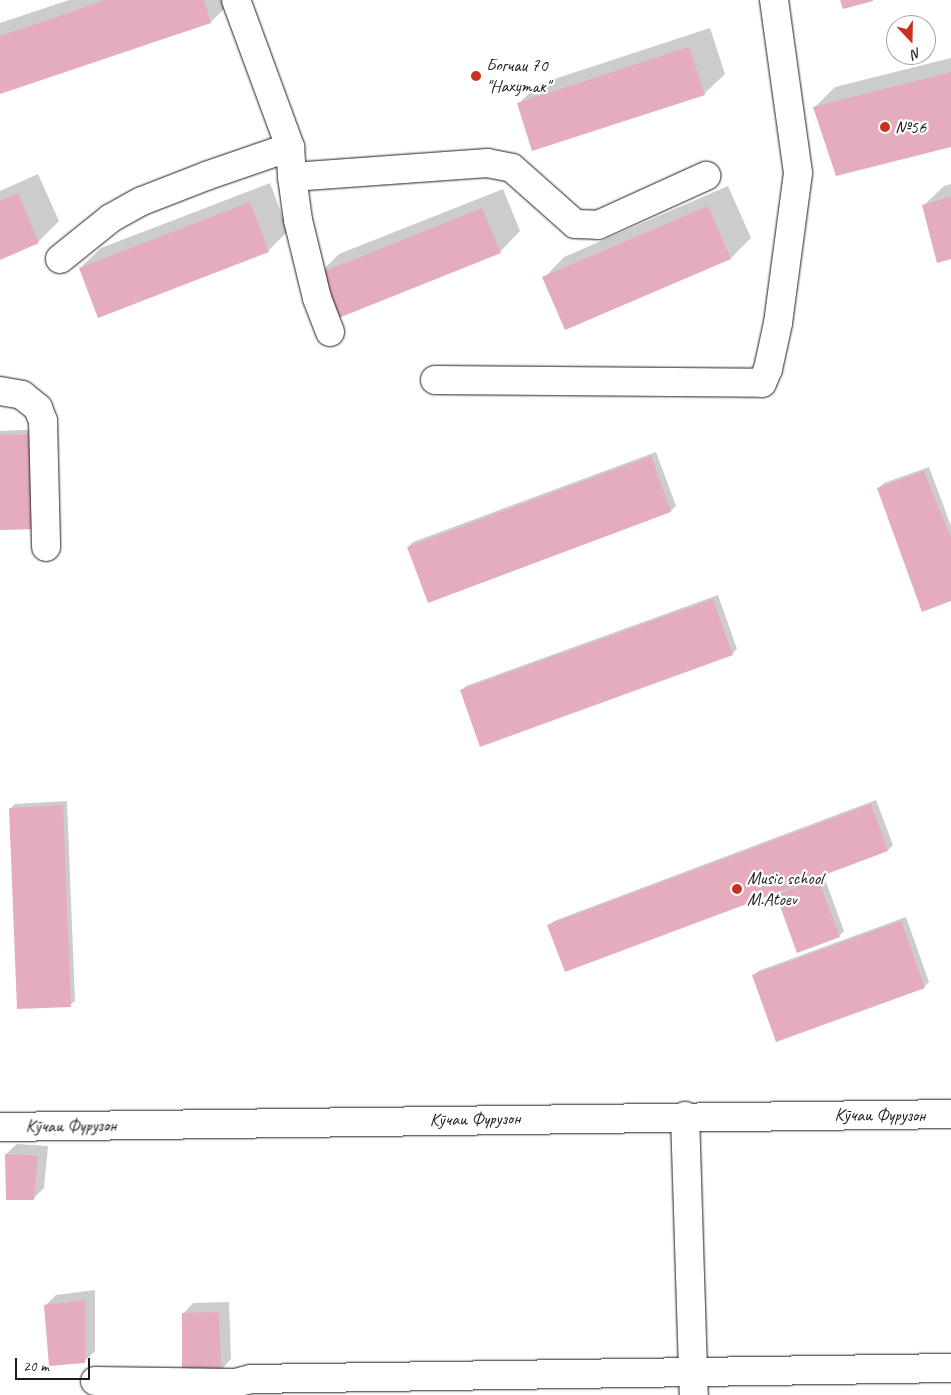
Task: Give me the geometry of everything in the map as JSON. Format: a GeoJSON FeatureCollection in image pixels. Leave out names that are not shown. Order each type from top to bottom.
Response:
{"type":"FeatureCollection","features":[{"type":"Feature","properties":{"kind":"street"},"geometry":{"type":"LineString","coordinates":[[236,0],[290,147],[298,220],[317,298],[330,332]]}},
{"type":"Feature","properties":{"kind":"street"},"geometry":{"type":"LineString","coordinates":[[435,380],[762,383],[768,369],[778,324],[798,173],[774,0]]}},
{"type":"Feature","properties":{"kind":"street"},"geometry":{"type":"LineString","coordinates":[[60,259],[111,218],[142,201],[290,147]]}},
{"type":"Feature","properties":{"kind":"street"},"geometry":{"type":"LineString","coordinates":[[292,177],[487,163],[512,168],[575,224],[598,225],[706,176]]}},
{"type":"Feature","properties":{"kind":"street"},"geometry":{"type":"LineString","coordinates":[[0,391],[22,394],[38,408],[43,421],[46,547]]}},
{"type":"Feature","properties":{"kind":"street","name":"Кӯчаи Фурузон"},"geometry":{"type":"LineString","coordinates":[[0,1127],[685,1116],[951,1114]]}},
{"type":"Feature","properties":{"kind":"street"},"geometry":{"type":"LineString","coordinates":[[685,1116],[694,1384]]}},
{"type":"Feature","properties":{"kind":"street"},"geometry":{"type":"LineString","coordinates":[[95,1381],[230,1389],[251,1379],[694,1384],[951,1368]]}},
{"type":"Feature","properties":{"kind":"building"},"geometry":{"type":"Polygon","coordinates":[[[106,0],[204,0],[211,23],[0,94],[0,36],[106,0]]]}},
{"type":"Feature","properties":{"kind":"building"},"geometry":{"type":"Polygon","coordinates":[[[840,0],[873,0],[873,1],[843,9],[840,0]]]}},
{"type":"Feature","properties":{"kind":"building"},"geometry":{"type":"Polygon","coordinates":[[[689,47],[705,95],[532,151],[517,103],[689,47]]]}},
{"type":"Feature","properties":{"kind":"building","name":"№56"},"geometry":{"type":"Polygon","coordinates":[[[951,72],[951,147],[836,176],[813,107],[951,72]]]}},
{"type":"Feature","properties":{"kind":"building"},"geometry":{"type":"Polygon","coordinates":[[[18,193],[39,243],[0,260],[0,201],[18,193]]]}},
{"type":"Feature","properties":{"kind":"building"},"geometry":{"type":"Polygon","coordinates":[[[951,197],[951,259],[937,263],[922,205],[951,197]]]}},
{"type":"Feature","properties":{"kind":"building"},"geometry":{"type":"Polygon","coordinates":[[[250,202],[269,252],[98,318],[79,268],[250,202]]]}},
{"type":"Feature","properties":{"kind":"building"},"geometry":{"type":"Polygon","coordinates":[[[708,206],[731,259],[565,330],[542,277],[708,206]]]}},
{"type":"Feature","properties":{"kind":"building"},"geometry":{"type":"Polygon","coordinates":[[[482,208],[501,253],[336,319],[318,274],[482,208]]]}},
{"type":"Feature","properties":{"kind":"building"},"geometry":{"type":"Polygon","coordinates":[[[39,434],[42,529],[0,530],[0,435],[39,434]]]}},
{"type":"Feature","properties":{"kind":"building"},"geometry":{"type":"Polygon","coordinates":[[[651,456],[671,512],[428,603],[407,547],[651,456]]]}},
{"type":"Feature","properties":{"kind":"building"},"geometry":{"type":"Polygon","coordinates":[[[924,471],[951,538],[951,601],[922,612],[877,488],[924,471]]]}},
{"type":"Feature","properties":{"kind":"building"},"geometry":{"type":"Polygon","coordinates":[[[713,599],[733,655],[480,747],[460,690],[713,599]]]}},
{"type":"Feature","properties":{"kind":"building"},"geometry":{"type":"Polygon","coordinates":[[[871,804],[888,851],[565,972],[547,925],[871,804]]]}},
{"type":"Feature","properties":{"kind":"building"},"geometry":{"type":"Polygon","coordinates":[[[63,805],[71,1007],[17,1009],[9,808],[63,805]]]}},
{"type":"Feature","properties":{"kind":"building"},"geometry":{"type":"Polygon","coordinates":[[[818,879],[840,937],[797,953],[776,895],[818,879]]]}},
{"type":"Feature","properties":{"kind":"building"},"geometry":{"type":"Polygon","coordinates":[[[901,921],[925,988],[776,1042],[752,975],[901,921]]]}},
{"type":"Feature","properties":{"kind":"building"},"geometry":{"type":"Polygon","coordinates":[[[5,1154],[38,1156],[34,1200],[6,1200],[5,1154]]]}},
{"type":"Feature","properties":{"kind":"building"},"geometry":{"type":"Polygon","coordinates":[[[85,1300],[85,1363],[49,1366],[44,1305],[85,1300]]]}},
{"type":"Feature","properties":{"kind":"building"},"geometry":{"type":"Polygon","coordinates":[[[219,1312],[221,1371],[182,1370],[182,1313],[219,1312]]]}},
{"type":"Feature","properties":{"kind":"place","name":"Богчаи 70 \"Нахутак\""},"geometry":{"type":"Point","coordinates":[476,76]}},
{"type":"Feature","properties":{"kind":"place","name":"№56"},"geometry":{"type":"Point","coordinates":[885,127]}},
{"type":"Feature","properties":{"kind":"place","name":"Music school M.Atoev"},"geometry":{"type":"Point","coordinates":[737,889]}}]}
